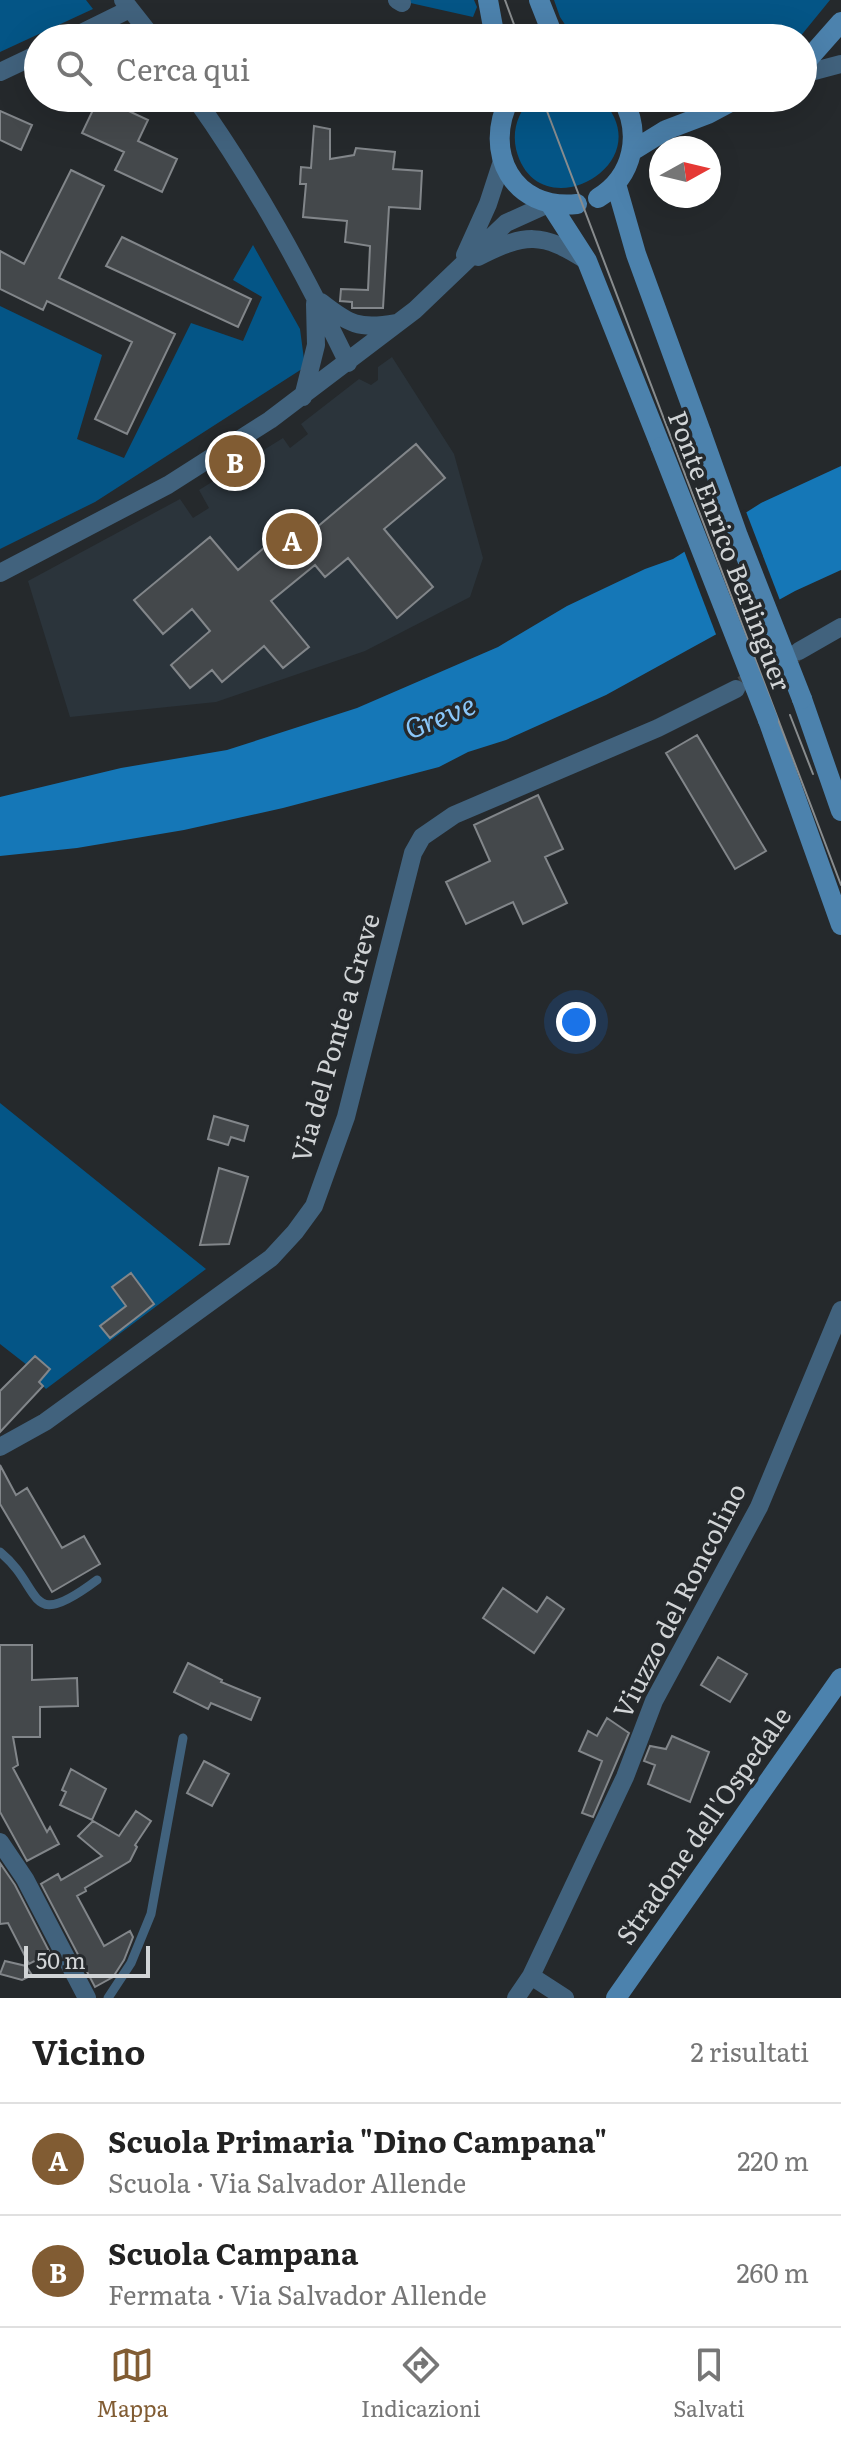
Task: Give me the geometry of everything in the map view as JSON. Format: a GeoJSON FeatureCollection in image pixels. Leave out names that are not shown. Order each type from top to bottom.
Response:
{"type":"FeatureCollection","features":[{"type":"Feature","properties":{"kind":"main road"},"geometry":{"type":"LineString","coordinates":[[488,0],[492,24]]}},
{"type":"Feature","properties":{"kind":"main road"},"geometry":{"type":"LineString","coordinates":[[539,0],[548,24]]}},
{"type":"Feature","properties":{"kind":"main road"},"geometry":{"type":"LineString","coordinates":[[817,49],[841,22]]}},
{"type":"Feature","properties":{"kind":"main road"},"geometry":{"type":"LineString","coordinates":[[501,112],[499,142],[502,161],[511,177],[524,191],[550,204],[577,204]]}},
{"type":"Feature","properties":{"kind":"main road"},"geometry":{"type":"LineString","coordinates":[[501,122],[505,112]]}},
{"type":"Feature","properties":{"kind":"main road"},"geometry":{"type":"LineString","coordinates":[[598,198],[616,184],[626,170],[632,151],[633,126],[628,112]]}},
{"type":"Feature","properties":{"kind":"main road"},"geometry":{"type":"LineString","coordinates":[[632,151],[666,130],[712,112]]}},
{"type":"Feature","properties":{"kind":"main road","name":"Ponte Enrico Berlinguer"},"geometry":{"type":"LineString","coordinates":[[616,184],[636,254],[841,811]]}},
{"type":"Feature","properties":{"kind":"main road","name":"Ponte Enrico Berlinguer"},"geometry":{"type":"LineString","coordinates":[[550,204],[587,261],[768,720],[841,925]]}},
{"type":"Feature","properties":{"kind":"main road","name":"Stradone dell'Ospedale"},"geometry":{"type":"LineString","coordinates":[[616,1998],[839,1678]]}},
{"type":"Feature","properties":{"kind":"street"},"geometry":{"type":"LineString","coordinates":[[94,24],[127,4],[142,24]]}},
{"type":"Feature","properties":{"kind":"street"},"geometry":{"type":"LineString","coordinates":[[0,72],[24,61]]}},
{"type":"Feature","properties":{"kind":"street"},"geometry":{"type":"LineString","coordinates":[[817,70],[841,64]]}},
{"type":"Feature","properties":{"kind":"street"},"geometry":{"type":"LineString","coordinates":[[205,112],[253,183],[291,248],[348,363]]}},
{"type":"Feature","properties":{"kind":"street"},"geometry":{"type":"LineString","coordinates":[[461,265],[488,204],[502,161]]}},
{"type":"Feature","properties":{"kind":"street"},"geometry":{"type":"LineString","coordinates":[[0,573],[97,525],[168,485],[303,397],[431,296],[506,223],[550,204]]}},
{"type":"Feature","properties":{"kind":"street"},"geometry":{"type":"LineString","coordinates":[[461,265],[503,244],[527,238],[560,244],[587,261]]}},
{"type":"Feature","properties":{"kind":"street"},"geometry":{"type":"LineString","coordinates":[[315,297],[344,320],[357,325],[371,327],[398,322]]}},
{"type":"Feature","properties":{"kind":"street"},"geometry":{"type":"LineString","coordinates":[[303,397],[316,345],[315,297]]}},
{"type":"Feature","properties":{"kind":"street"},"geometry":{"type":"LineString","coordinates":[[799,651],[841,627]]}},
{"type":"Feature","properties":{"kind":"street","name":"Via del Ponte a Greve"},"geometry":{"type":"LineString","coordinates":[[0,1447],[45,1422],[271,1258],[314,1206],[346,1117],[413,853],[422,837],[454,815],[658,728],[736,689]]}},
{"type":"Feature","properties":{"kind":"street","name":"Viuzzo del Roncolino"},"geometry":{"type":"LineString","coordinates":[[516,1998],[531,1976],[625,1777],[654,1701],[759,1507],[841,1310]]}},
{"type":"Feature","properties":{"kind":"street"},"geometry":{"type":"LineString","coordinates":[[2,1849],[25,1879],[87,1998]]}},
{"type":"Feature","properties":{"kind":"street"},"geometry":{"type":"LineString","coordinates":[[531,1976],[565,1998]]}},
{"type":"Feature","properties":{"kind":"lane"},"geometry":{"type":"LineString","coordinates":[[0,1552],[9,1559],[33,1597],[43,1602],[54,1604],[68,1601],[97,1580]]}},
{"type":"Feature","properties":{"kind":"lane"},"geometry":{"type":"LineString","coordinates":[[108,1998],[131,1963],[151,1914],[183,1738]]}},
{"type":"Feature","properties":{"kind":"shaded area"},"geometry":{"type":"Polygon","coordinates":[[[0,0],[86,0],[93,9],[61,24],[24,24],[24,41],[0,52],[0,0]]]}},
{"type":"Feature","properties":{"kind":"shaded area"},"geometry":{"type":"Polygon","coordinates":[[[397,0],[474,0],[477,7],[473,17],[397,0]]]}},
{"type":"Feature","properties":{"kind":"shaded area"},"geometry":{"type":"Polygon","coordinates":[[[554,0],[830,0],[810,24],[565,24],[554,0]]]}},
{"type":"Feature","properties":{"kind":"shaded area"},"geometry":{"type":"Polygon","coordinates":[[[522,112],[609,112],[616,122],[618,145],[608,165],[591,180],[569,187],[547,186],[528,174],[516,149],[515,135],[522,112]]]}},
{"type":"Feature","properties":{"kind":"shaded area"},"geometry":{"type":"Polygon","coordinates":[[[253,245],[300,329],[305,367],[95,502],[0,549],[0,306],[102,355],[77,439],[124,458],[191,323],[243,341],[262,297],[233,280],[253,245]]]}},
{"type":"Feature","properties":{"kind":"shaded area"},"geometry":{"type":"Polygon","coordinates":[[[392,357],[454,454],[483,558],[470,597],[365,651],[216,702],[70,717],[28,581],[180,499],[193,518],[209,508],[199,490],[283,438],[290,448],[308,434],[301,424],[359,379],[371,385],[378,380],[378,367],[392,357]]]}},
{"type":"Feature","properties":{"kind":"shaded area"},"geometry":{"type":"Polygon","coordinates":[[[0,1103],[206,1269],[46,1389],[39,1382],[50,1369],[36,1356],[27,1365],[0,1344],[0,1103]]]}},
{"type":"Feature","properties":{"kind":"water","name":"Greve"},"geometry":{"type":"Polygon","coordinates":[[[841,466],[841,570],[795,591],[606,695],[439,767],[184,830],[77,848],[0,856],[0,797],[121,768],[227,750],[357,708],[498,647],[567,606],[673,559],[761,503],[841,466]]]}},
{"type":"Feature","properties":{"kind":"pier"},"geometry":{"type":"Polygon","coordinates":[[[745,509],[781,603],[717,637],[683,548],[745,509]]]}},
{"type":"Feature","properties":{"kind":"building"},"geometry":{"type":"Polygon","coordinates":[[[0,111],[32,125],[21,150],[0,140],[0,111]]]}},
{"type":"Feature","properties":{"kind":"building"},"geometry":{"type":"Polygon","coordinates":[[[92,112],[131,112],[148,120],[138,141],[177,159],[162,192],[115,170],[124,152],[82,133],[92,112]]]}},
{"type":"Feature","properties":{"kind":"building"},"geometry":{"type":"Polygon","coordinates":[[[314,126],[330,129],[330,159],[354,155],[356,148],[395,152],[393,169],[422,171],[420,209],[389,207],[383,308],[352,308],[352,302],[340,301],[341,289],[368,290],[370,246],[345,242],[347,221],[303,217],[306,184],[300,184],[301,167],[311,168],[314,126]]]}},
{"type":"Feature","properties":{"kind":"building"},"geometry":{"type":"Polygon","coordinates":[[[71,170],[104,186],[59,278],[175,334],[127,434],[95,419],[132,342],[47,301],[43,310],[0,289],[0,251],[24,264],[71,170]]]}},
{"type":"Feature","properties":{"kind":"building"},"geometry":{"type":"Polygon","coordinates":[[[122,237],[251,299],[238,327],[106,266],[122,237]]]}},
{"type":"Feature","properties":{"kind":"building"},"geometry":{"type":"Polygon","coordinates":[[[416,444],[445,478],[384,529],[433,587],[397,618],[348,558],[325,577],[315,565],[271,601],[309,647],[283,668],[264,646],[222,682],[212,670],[190,688],[171,665],[210,631],[192,609],[163,634],[134,600],[210,537],[238,570],[286,529],[298,543],[416,444]]]}},
{"type":"Feature","properties":{"kind":"building"},"geometry":{"type":"Polygon","coordinates":[[[697,735],[766,851],[735,869],[666,753],[697,735]]]}},
{"type":"Feature","properties":{"kind":"building"},"geometry":{"type":"Polygon","coordinates":[[[538,795],[563,849],[545,857],[567,903],[523,924],[513,902],[466,924],[446,882],[490,861],[474,825],[538,795]]]}},
{"type":"Feature","properties":{"kind":"building"},"geometry":{"type":"Polygon","coordinates":[[[214,1116],[248,1126],[244,1141],[231,1137],[228,1145],[208,1139],[214,1116]]]}},
{"type":"Feature","properties":{"kind":"building"},"geometry":{"type":"Polygon","coordinates":[[[219,1168],[248,1177],[229,1244],[200,1245],[219,1168]]]}},
{"type":"Feature","properties":{"kind":"building"},"geometry":{"type":"Polygon","coordinates":[[[131,1273],[154,1304],[110,1338],[100,1326],[126,1306],[112,1287],[131,1273]]]}},
{"type":"Feature","properties":{"kind":"building"},"geometry":{"type":"Polygon","coordinates":[[[35,1356],[50,1369],[39,1382],[43,1386],[0,1432],[0,1391],[35,1356]]]}},
{"type":"Feature","properties":{"kind":"building"},"geometry":{"type":"Polygon","coordinates":[[[0,1465],[16,1495],[27,1488],[62,1548],[84,1536],[100,1564],[52,1592],[0,1504],[0,1465]]]}},
{"type":"Feature","properties":{"kind":"building"},"geometry":{"type":"Polygon","coordinates":[[[503,1588],[537,1612],[547,1597],[564,1609],[534,1653],[483,1618],[503,1588]]]}},
{"type":"Feature","properties":{"kind":"building"},"geometry":{"type":"Polygon","coordinates":[[[0,1645],[32,1645],[32,1680],[77,1678],[78,1706],[40,1707],[40,1737],[13,1737],[18,1765],[13,1768],[47,1832],[50,1827],[59,1844],[27,1861],[0,1812],[0,1645]]]}},
{"type":"Feature","properties":{"kind":"building"},"geometry":{"type":"Polygon","coordinates":[[[718,1657],[747,1674],[730,1702],[701,1685],[718,1657]]]}},
{"type":"Feature","properties":{"kind":"building"},"geometry":{"type":"Polygon","coordinates":[[[188,1663],[221,1682],[260,1698],[251,1720],[211,1703],[208,1709],[174,1692],[188,1663]]]}},
{"type":"Feature","properties":{"kind":"building"},"geometry":{"type":"Polygon","coordinates":[[[607,1718],[629,1733],[593,1817],[582,1813],[602,1761],[579,1751],[588,1731],[597,1736],[607,1718]]]}},
{"type":"Feature","properties":{"kind":"building"},"geometry":{"type":"Polygon","coordinates":[[[672,1736],[709,1752],[690,1802],[648,1784],[655,1765],[644,1761],[650,1746],[666,1749],[672,1736]]]}},
{"type":"Feature","properties":{"kind":"building"},"geometry":{"type":"Polygon","coordinates":[[[204,1761],[229,1774],[212,1806],[187,1793],[204,1761]]]}},
{"type":"Feature","properties":{"kind":"building"},"geometry":{"type":"Polygon","coordinates":[[[71,1769],[106,1789],[92,1820],[60,1805],[66,1792],[62,1790],[71,1769]]]}},
{"type":"Feature","properties":{"kind":"building"},"geometry":{"type":"Polygon","coordinates":[[[136,1811],[151,1821],[135,1845],[137,1847],[130,1861],[77,1896],[104,1946],[130,1931],[133,1937],[113,1977],[95,1987],[41,1884],[58,1874],[61,1880],[102,1856],[78,1836],[93,1821],[119,1836],[136,1811]]]}},
{"type":"Feature","properties":{"kind":"building"},"geometry":{"type":"Polygon","coordinates":[[[0,1863],[15,1885],[50,1953],[29,1964],[8,1923],[0,1924],[0,1863]]]}},
{"type":"Feature","properties":{"kind":"building"},"geometry":{"type":"Polygon","coordinates":[[[5,1961],[26,1966],[32,1975],[22,1980],[0,1974],[5,1961]]]}},
{"type":"Feature","properties":{"kind":"tunnel"},"geometry":{"type":"LineString","coordinates":[[742,685],[796,653]]}},
{"type":"Feature","properties":{"kind":"tram line"},"geometry":{"type":"LineString","coordinates":[[505,0],[514,24]]}},
{"type":"Feature","properties":{"kind":"tram line"},"geometry":{"type":"LineString","coordinates":[[547,112],[841,885]]}},
{"type":"Feature","properties":{"kind":"tram line"},"geometry":{"type":"LineString","coordinates":[[790,715],[813,774]]}},
{"type":"Feature","properties":{"kind":"place","name":"Scuola Campana"},"geometry":{"type":"Point","coordinates":[235,461]}},
{"type":"Feature","properties":{"kind":"place","name":"Scuola Primaria \"Dino Campana\""},"geometry":{"type":"Point","coordinates":[292,539]}}]}
